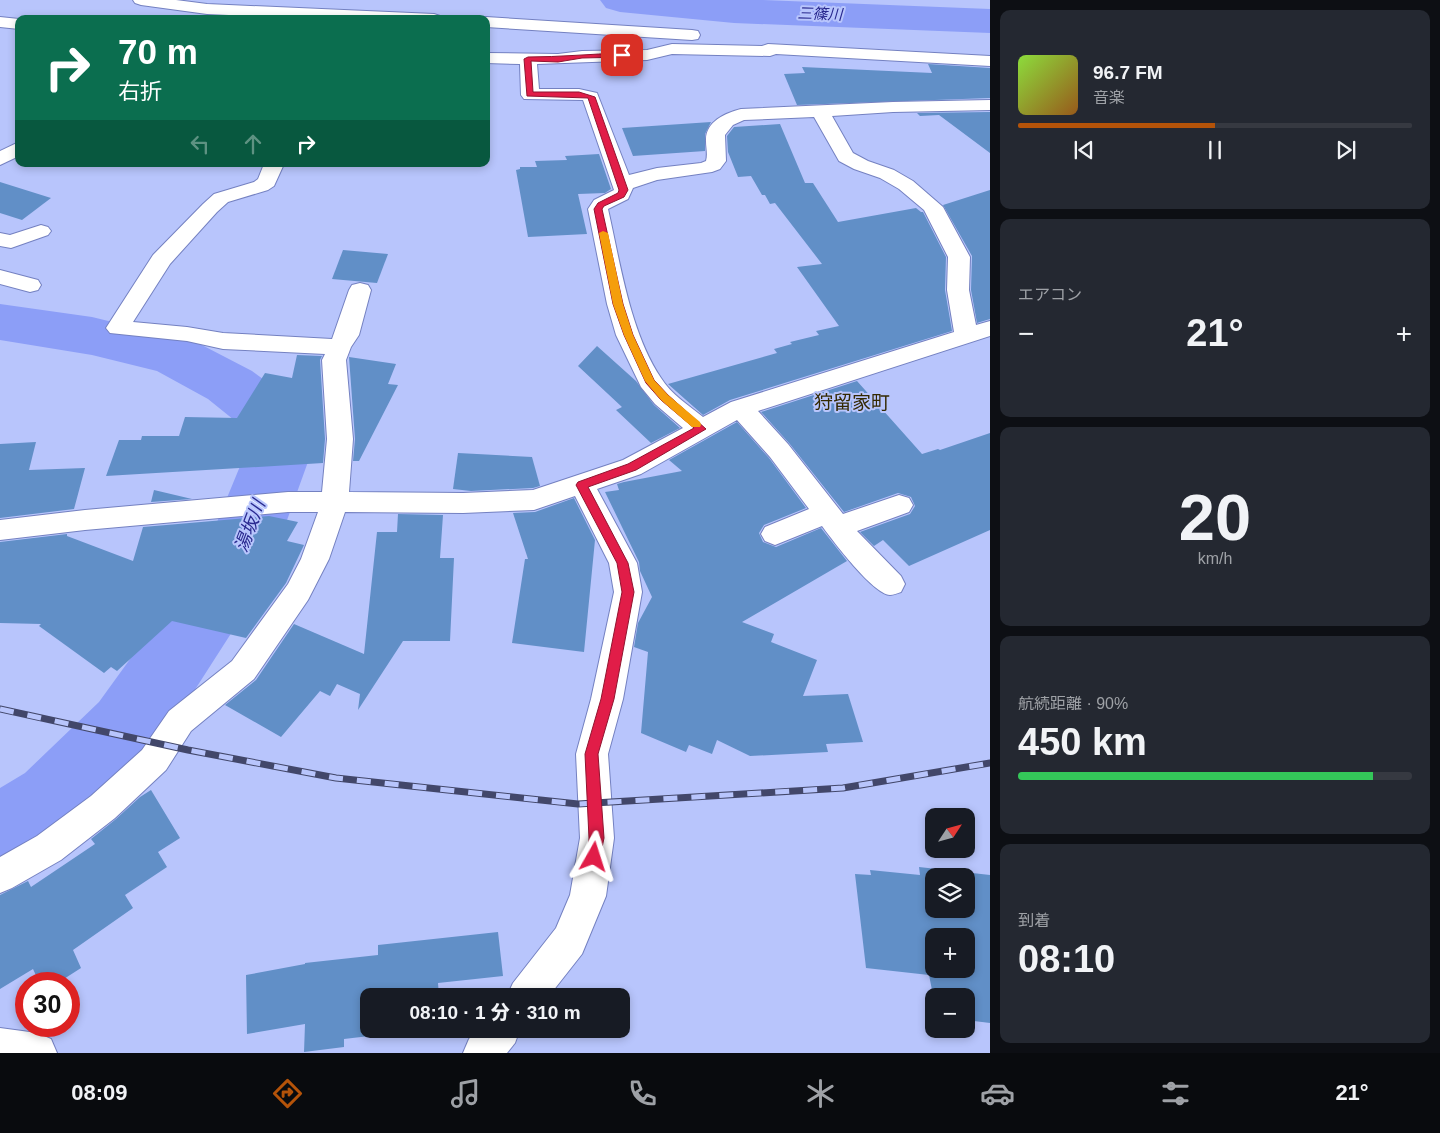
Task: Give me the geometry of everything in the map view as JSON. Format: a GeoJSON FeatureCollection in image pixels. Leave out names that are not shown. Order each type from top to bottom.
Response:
{"type":"FeatureCollection","features":[{"type":"Feature","properties":{"kind":"street"},"geometry":{"type":"LineString","coordinates":[[141,0],[205,9],[342,15]]}},
{"type":"Feature","properties":{"kind":"street"},"geometry":{"type":"LineString","coordinates":[[0,22],[15,24]]}},
{"type":"Feature","properties":{"kind":"street"},"geometry":{"type":"LineString","coordinates":[[490,22],[990,50]]}},
{"type":"Feature","properties":{"kind":"street"},"geometry":{"type":"LineString","coordinates":[[490,58],[528,59],[648,55],[672,49],[770,51],[768,49],[990,61]]}},
{"type":"Feature","properties":{"kind":"street"},"geometry":{"type":"LineString","coordinates":[[528,59],[530,95],[579,94],[591,97],[624,190],[621,195],[601,204],[598,209],[623,320],[650,381],[664,398],[701,429]]}},
{"type":"Feature","properties":{"kind":"street"},"geometry":{"type":"LineString","coordinates":[[622,186],[634,179],[660,173],[706,168],[715,165],[718,160],[715,133],[720,125],[741,115],[893,107],[990,105]]}},
{"type":"Feature","properties":{"kind":"street"},"geometry":{"type":"LineString","coordinates":[[0,530],[288,502],[463,503],[534,500],[632,467],[740,408],[983,332],[958,290],[959,257],[933,207],[906,185],[894,178],[860,166],[846,157],[820,112]]}},
{"type":"Feature","properties":{"kind":"street"},"geometry":{"type":"LineString","coordinates":[[0,159],[15,150]]}},
{"type":"Feature","properties":{"kind":"street"},"geometry":{"type":"LineString","coordinates":[[273,167],[267,182],[262,186],[221,198],[210,208],[161,260],[118,328],[187,334],[223,342],[339,347]]}},
{"type":"Feature","properties":{"kind":"street"},"geometry":{"type":"LineString","coordinates":[[0,239],[11,242],[41,231]]}},
{"type":"Feature","properties":{"kind":"street"},"geometry":{"type":"LineString","coordinates":[[0,277],[30,285]]}},
{"type":"Feature","properties":{"kind":"street"},"geometry":{"type":"LineString","coordinates":[[0,876],[49,848],[103,807],[154,760],[180,721],[243,670],[298,592],[315,559],[335,501],[340,439],[334,360],[339,347],[347,335],[360,290]]}},
{"type":"Feature","properties":{"kind":"street"},"geometry":{"type":"LineString","coordinates":[[740,408],[764,430],[875,571],[891,584]]}},
{"type":"Feature","properties":{"kind":"street"},"geometry":{"type":"LineString","coordinates":[[532,988],[569,941],[588,896],[596,838],[592,754],[607,699],[628,592],[622,563],[582,485]]}},
{"type":"Feature","properties":{"kind":"street"},"geometry":{"type":"LineString","coordinates":[[775,534],[899,505]]}},
{"type":"Feature","properties":{"kind":"street"},"geometry":{"type":"LineString","coordinates":[[483,1053],[494,1038]]}},
{"type":"Feature","properties":{"kind":"street"},"geometry":{"type":"LineString","coordinates":[[0,1047],[36,1053]]}},
{"type":"Feature","properties":{"kind":"building"},"geometry":{"type":"Polygon","coordinates":[[[928,64],[990,68],[990,98],[797,105],[784,74],[805,73],[802,67],[932,73],[928,64]]]}},
{"type":"Feature","properties":{"kind":"building"},"geometry":{"type":"Polygon","coordinates":[[[990,112],[990,153],[939,115],[920,116],[917,113],[990,112]]]}},
{"type":"Feature","properties":{"kind":"building"},"geometry":{"type":"Polygon","coordinates":[[[711,122],[705,134],[705,151],[633,156],[622,128],[711,122]]]}},
{"type":"Feature","properties":{"kind":"building"},"geometry":{"type":"Polygon","coordinates":[[[780,124],[805,183],[813,183],[838,222],[916,208],[923,212],[946,257],[945,290],[952,331],[730,400],[703,415],[668,384],[777,353],[774,349],[792,344],[790,342],[819,335],[816,331],[839,326],[797,267],[822,264],[775,203],[770,204],[765,195],[762,195],[751,176],[738,177],[728,152],[727,136],[734,127],[780,124]]]}},
{"type":"Feature","properties":{"kind":"building"},"geometry":{"type":"Polygon","coordinates":[[[599,154],[611,189],[605,193],[578,194],[587,234],[528,237],[516,170],[520,169],[520,167],[537,167],[535,161],[567,160],[565,156],[599,154]]]}},
{"type":"Feature","properties":{"kind":"building"},"geometry":{"type":"Polygon","coordinates":[[[0,182],[51,198],[22,220],[0,213],[0,182]]]}},
{"type":"Feature","properties":{"kind":"building"},"geometry":{"type":"Polygon","coordinates":[[[990,190],[990,319],[977,323],[971,290],[972,256],[943,205],[990,190]]]}},
{"type":"Feature","properties":{"kind":"building"},"geometry":{"type":"Polygon","coordinates":[[[343,250],[388,254],[377,283],[332,279],[343,250]]]}},
{"type":"Feature","properties":{"kind":"building"},"geometry":{"type":"Polygon","coordinates":[[[597,346],[636,381],[654,405],[680,428],[651,443],[616,410],[622,407],[578,366],[597,346]]]}},
{"type":"Feature","properties":{"kind":"building"},"geometry":{"type":"Polygon","coordinates":[[[297,355],[322,356],[320,360],[325,439],[323,463],[106,476],[119,440],[141,440],[142,436],[179,436],[185,417],[237,418],[265,373],[292,378],[297,355]]]}},
{"type":"Feature","properties":{"kind":"building"},"geometry":{"type":"Polygon","coordinates":[[[349,357],[396,364],[388,384],[398,385],[359,461],[353,461],[355,439],[349,357]]]}},
{"type":"Feature","properties":{"kind":"building"},"geometry":{"type":"Polygon","coordinates":[[[857,381],[922,454],[990,433],[990,530],[909,566],[883,540],[874,546],[860,532],[910,514],[915,506],[911,497],[898,493],[844,512],[789,443],[761,412],[857,381]]]}},
{"type":"Feature","properties":{"kind":"building"},"geometry":{"type":"Polygon","coordinates":[[[737,422],[769,458],[806,508],[764,525],[759,533],[763,542],[776,547],[821,528],[847,561],[742,622],[774,634],[771,642],[817,660],[803,696],[848,694],[863,742],[826,744],[828,752],[750,756],[717,740],[712,754],[689,745],[686,752],[641,733],[648,652],[634,647],[638,623],[652,597],[640,571],[639,562],[605,492],[619,490],[617,484],[624,482],[682,471],[669,460],[737,422]]]}},
{"type":"Feature","properties":{"kind":"building"},"geometry":{"type":"Polygon","coordinates":[[[36,442],[29,470],[85,468],[74,509],[0,518],[0,444],[36,442]]]}},
{"type":"Feature","properties":{"kind":"building"},"geometry":{"type":"Polygon","coordinates":[[[458,453],[532,457],[540,486],[471,491],[453,489],[458,453]]]}},
{"type":"Feature","properties":{"kind":"building"},"geometry":{"type":"Polygon","coordinates":[[[154,490],[192,499],[151,502],[154,490]]]}},
{"type":"Feature","properties":{"kind":"building"},"geometry":{"type":"Polygon","coordinates":[[[574,498],[595,540],[584,652],[512,643],[525,559],[528,559],[513,513],[535,512],[574,498]]]}},
{"type":"Feature","properties":{"kind":"building"},"geometry":{"type":"Polygon","coordinates":[[[398,514],[443,515],[440,558],[454,558],[450,641],[403,641],[358,710],[360,694],[337,684],[330,696],[320,691],[281,737],[225,705],[256,680],[294,624],[364,654],[377,532],[397,532],[398,514]]]}},
{"type":"Feature","properties":{"kind":"building"},"geometry":{"type":"Polygon","coordinates":[[[269,516],[298,522],[287,541],[304,545],[286,583],[246,638],[172,621],[117,671],[111,667],[104,673],[39,626],[41,624],[0,623],[0,542],[67,534],[67,536],[133,561],[143,527],[269,516]]]}},
{"type":"Feature","properties":{"kind":"building"},"geometry":{"type":"Polygon","coordinates":[[[151,790],[180,838],[158,852],[167,867],[125,895],[133,908],[73,950],[81,968],[75,972],[34,972],[33,969],[28,972],[15,972],[15,980],[0,989],[0,895],[28,881],[31,887],[95,844],[91,839],[140,797],[151,790]]]}},
{"type":"Feature","properties":{"kind":"building"},"geometry":{"type":"Polygon","coordinates":[[[919,867],[928,868],[925,868],[925,918],[975,918],[975,873],[990,875],[990,1023],[975,1021],[975,988],[932,988],[930,978],[975,978],[975,928],[925,928],[925,975],[866,968],[855,874],[871,875],[870,870],[920,875],[919,867]]]}},
{"type":"Feature","properties":{"kind":"building"},"geometry":{"type":"Polygon","coordinates":[[[498,932],[503,976],[438,983],[438,988],[360,988],[360,1037],[344,1039],[344,1047],[304,1052],[305,1024],[247,1034],[246,975],[305,963],[378,955],[378,945],[498,932]]]}},
{"type":"Feature","properties":{"kind":"waterway","name":"三篠川"},"geometry":{"type":"LineString","coordinates":[[620,0],[734,11],[990,21]]}},
{"type":"Feature","properties":{"kind":"waterway","name":"湯坂川"},"geometry":{"type":"LineString","coordinates":[[0,322],[92,336],[177,357],[230,385],[260,408],[273,435],[276,459],[232,573],[127,727],[55,800],[0,835]]}},
{"type":"Feature","properties":{"kind":"railway"},"geometry":{"type":"LineString","coordinates":[[0,709],[188,750],[336,778],[578,804],[843,788],[990,763]]}},
{"type":"Feature","properties":{"kind":"slow traffic"},"geometry":{"type":"LineString","coordinates":[[603,233],[618,304],[628,335],[650,381],[664,398],[696,425]]}},
{"type":"Feature","properties":{"kind":"district","name":"狩留家町"},"geometry":{"type":"Point","coordinates":[852,402]}},
{"type":"Feature","properties":{"kind":"route"},"geometry":{"type":"LineString","coordinates":[[594,857],[596,838],[592,754],[607,699],[628,592],[622,563],[582,485],[632,467],[701,429],[664,398],[650,381],[628,335],[618,304],[598,209],[601,204],[621,195],[624,190],[591,97],[579,94],[530,95],[528,93],[528,59],[622,55]]}}]}
